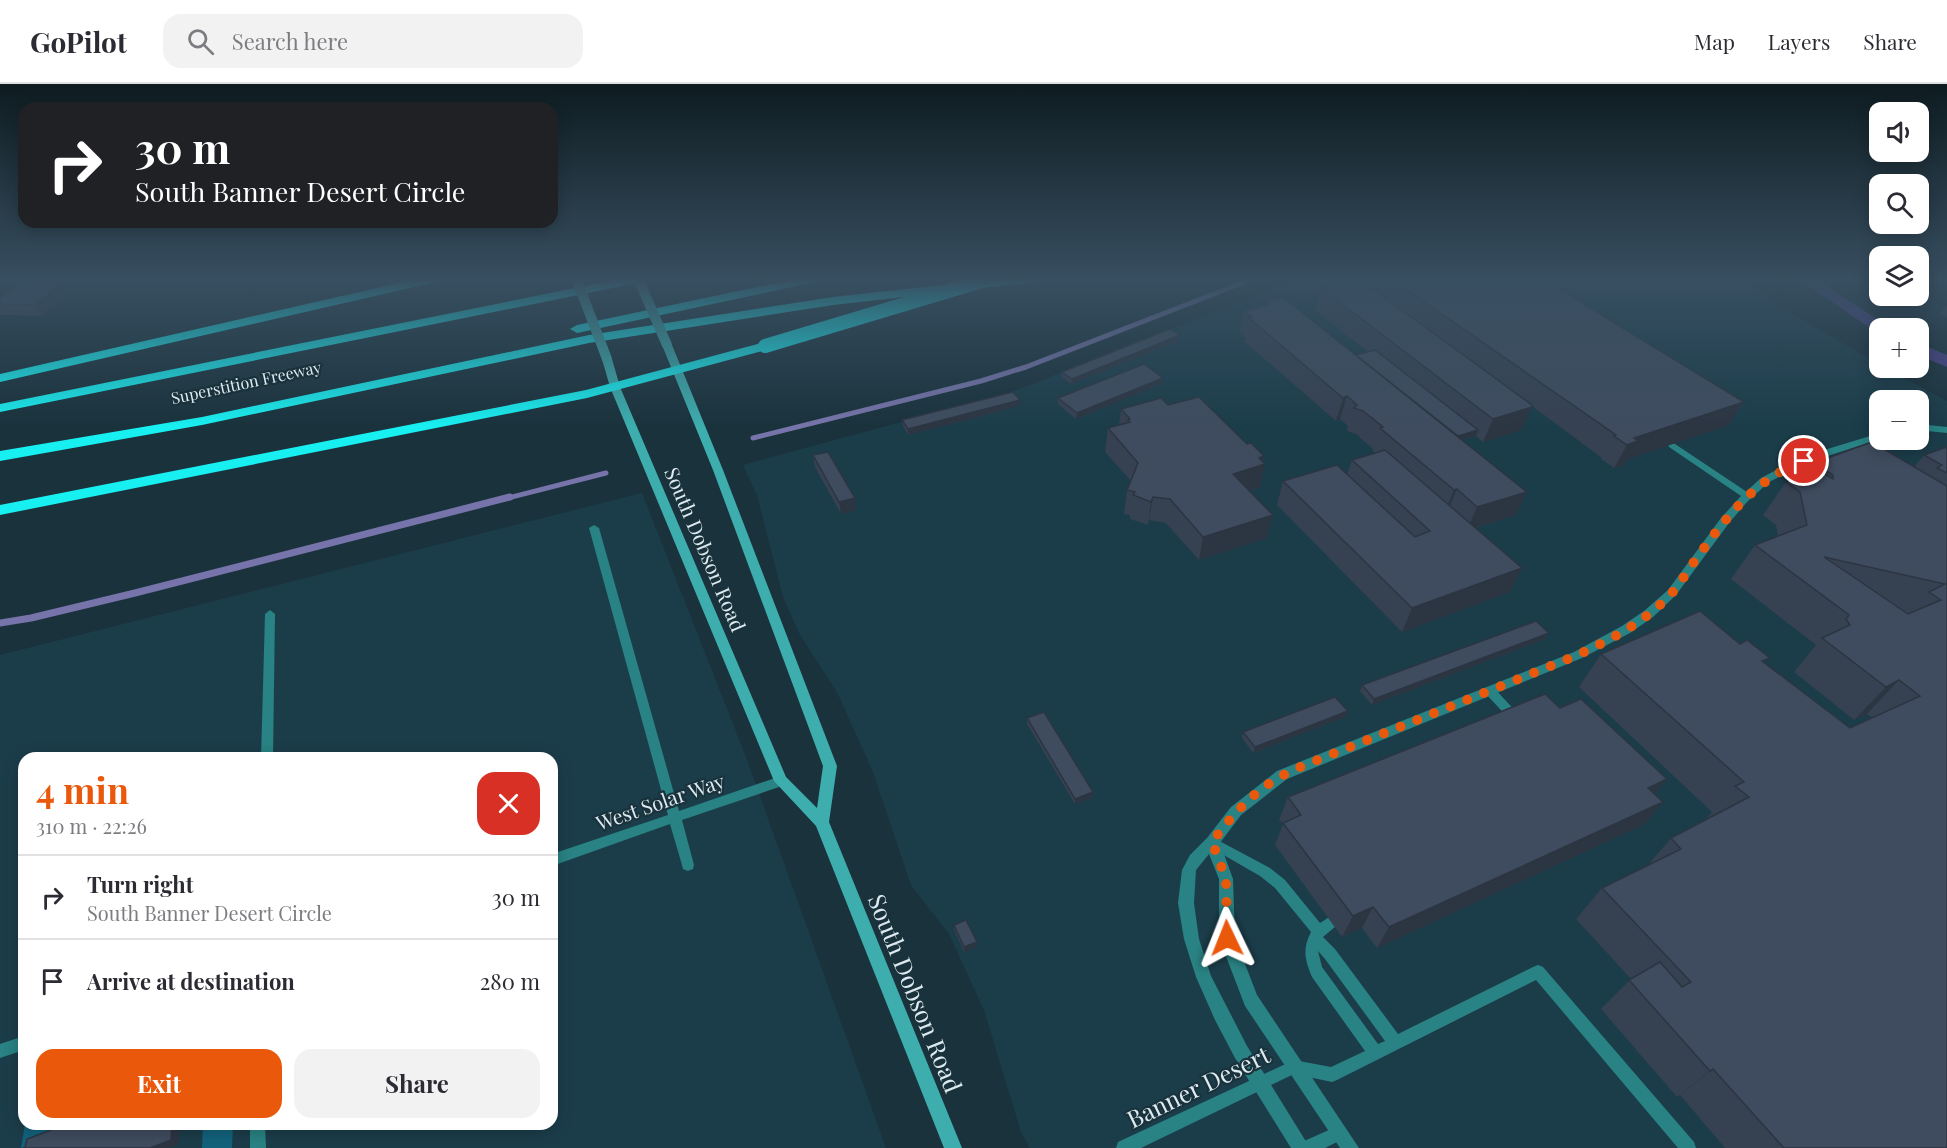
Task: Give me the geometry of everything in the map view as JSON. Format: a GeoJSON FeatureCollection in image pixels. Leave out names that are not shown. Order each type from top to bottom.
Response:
{"type":"FeatureCollection","features":[{"type":"Feature","properties":{"kind":"highway"},"geometry":{"type":"LineString","coordinates":[[0,378],[220,328]]}},
{"type":"Feature","properties":{"kind":"highway","name":"Superstition Freeway"},"geometry":{"type":"LineString","coordinates":[[0,408],[396,328]]}},
{"type":"Feature","properties":{"kind":"highway","name":"Superstition Freeway"},"geometry":{"type":"LineString","coordinates":[[0,455],[587,328]]}},
{"type":"Feature","properties":{"kind":"highway"},"geometry":{"type":"LineString","coordinates":[[0,455],[201,421],[589,339],[662,328]]}},
{"type":"Feature","properties":{"kind":"highway"},"geometry":{"type":"LineString","coordinates":[[0,510],[615,387],[826,328]]}},
{"type":"Feature","properties":{"kind":"main road","name":"South Dobson Road"},"geometry":{"type":"LineString","coordinates":[[595,328],[615,387],[781,781],[822,822],[953,1148]]}},
{"type":"Feature","properties":{"kind":"main road","name":"South Dobson Road"},"geometry":{"type":"LineString","coordinates":[[660,328],[830,766],[822,822]]}},
{"type":"Feature","properties":{"kind":"street"},"geometry":{"type":"LineString","coordinates":[[1929,428],[1947,430]]}},
{"type":"Feature","properties":{"kind":"street"},"geometry":{"type":"LineString","coordinates":[[1301,1148],[1216,1006],[1195,955],[1186,908],[1189,868],[1236,810],[1282,775],[1615,638],[1647,617],[1671,594],[1725,520],[1768,478],[1787,468],[1869,440]]}},
{"type":"Feature","properties":{"kind":"street"},"geometry":{"type":"LineString","coordinates":[[1212,842],[1226,879],[1227,938],[1236,967],[1251,1000],[1350,1148]]}},
{"type":"Feature","properties":{"kind":"lane"},"geometry":{"type":"LineString","coordinates":[[1672,444],[1747,496]]}},
{"type":"Feature","properties":{"kind":"lane"},"geometry":{"type":"LineString","coordinates":[[594,528],[688,865]]}},
{"type":"Feature","properties":{"kind":"lane"},"geometry":{"type":"LineString","coordinates":[[267,752],[270,614]]}},
{"type":"Feature","properties":{"kind":"lane"},"geometry":{"type":"LineString","coordinates":[[1490,691],[1519,722]]}},
{"type":"Feature","properties":{"kind":"lane","name":"West Solar Way"},"geometry":{"type":"LineString","coordinates":[[558,858],[781,781]]}},
{"type":"Feature","properties":{"kind":"lane"},"geometry":{"type":"LineString","coordinates":[[1212,842],[1264,872],[1280,884],[1396,1043]]}},
{"type":"Feature","properties":{"kind":"lane"},"geometry":{"type":"LineString","coordinates":[[1331,922],[1317,934],[1310,950],[1317,972],[1376,1053]]}},
{"type":"Feature","properties":{"kind":"lane"},"geometry":{"type":"LineString","coordinates":[[1294,1067],[1332,1075],[1538,972],[1688,1148]]}},
{"type":"Feature","properties":{"kind":"lane"},"geometry":{"type":"LineString","coordinates":[[0,1051],[18,1045]]}},
{"type":"Feature","properties":{"kind":"lane","name":"Banner Desert"},"geometry":{"type":"LineString","coordinates":[[1124,1148],[1260,1081],[1294,1067]]}},
{"type":"Feature","properties":{"kind":"lane"},"geometry":{"type":"LineString","coordinates":[[258,1130],[258,1148]]}},
{"type":"Feature","properties":{"kind":"lane"},"geometry":{"type":"LineString","coordinates":[[1308,1148],[1340,1133]]}},
{"type":"Feature","properties":{"kind":"shaded area"},"geometry":{"type":"Polygon","coordinates":[[[1174,328],[1816,328],[1869,358],[1869,378],[1904,378],[1926,390],[1869,390],[1869,450],[1929,450],[1929,391],[1947,401],[1947,1148],[1030,1148],[1021,1132],[984,1010],[949,934],[911,885],[873,772],[837,692],[800,635],[783,597],[757,495],[743,465],[1012,392],[1174,328]]]}},
{"type":"Feature","properties":{"kind":"shaded area"},"geometry":{"type":"Polygon","coordinates":[[[642,493],[746,757],[886,1148],[0,1148],[0,655],[642,493]]]}},
{"type":"Feature","properties":{"kind":"shaded area"},"geometry":{"type":"Polygon","coordinates":[[[24,1130],[72,1130],[21,1148],[24,1130]]]}},
{"type":"Feature","properties":{"kind":"shaded area"},"geometry":{"type":"Polygon","coordinates":[[[203,1130],[233,1130],[232,1148],[202,1148],[203,1130]]]}},
{"type":"Feature","properties":{"kind":"building"},"geometry":{"type":"Polygon","coordinates":[[[1260,328],[1321,328],[1527,492],[1477,507],[1380,428],[1383,427],[1363,411],[1354,408],[1357,405],[1347,396],[1343,398],[1260,328]]]}},
{"type":"Feature","properties":{"kind":"building"},"geometry":{"type":"Polygon","coordinates":[[[1373,328],[1426,328],[1532,405],[1532,407],[1493,419],[1373,328]]]}},
{"type":"Feature","properties":{"kind":"building"},"geometry":{"type":"Polygon","coordinates":[[[1461,328],[1622,328],[1744,402],[1634,438],[1638,441],[1627,445],[1614,436],[1616,435],[1461,328]]]}},
{"type":"Feature","properties":{"kind":"building"},"geometry":{"type":"Polygon","coordinates":[[[1170,329],[1180,335],[1072,379],[1062,372],[1170,329]]]}},
{"type":"Feature","properties":{"kind":"building"},"geometry":{"type":"Polygon","coordinates":[[[1375,350],[1478,430],[1458,436],[1356,355],[1375,350]]]}},
{"type":"Feature","properties":{"kind":"building"},"geometry":{"type":"Polygon","coordinates":[[[1144,364],[1163,378],[1077,413],[1058,398],[1144,364]]]}},
{"type":"Feature","properties":{"kind":"building"},"geometry":{"type":"Polygon","coordinates":[[[1013,392],[1020,400],[908,429],[902,420],[1013,392]]]}},
{"type":"Feature","properties":{"kind":"building"},"geometry":{"type":"Polygon","coordinates":[[[1199,397],[1247,444],[1251,443],[1264,456],[1259,458],[1265,464],[1233,474],[1273,515],[1203,537],[1170,499],[1153,497],[1151,502],[1127,490],[1138,463],[1108,428],[1130,422],[1121,409],[1161,398],[1168,405],[1199,397]]]}},
{"type":"Feature","properties":{"kind":"building"},"geometry":{"type":"Polygon","coordinates":[[[1869,443],[1869,450],[1886,450],[1947,486],[1947,1148],[1784,1148],[1713,1069],[1710,1071],[1629,980],[1660,962],[1682,987],[1691,982],[1602,888],[1681,849],[1671,838],[1749,797],[1735,786],[1744,782],[1601,654],[1700,611],[1740,644],[1747,640],[1770,658],[1762,661],[1850,728],[1920,696],[1899,680],[1886,687],[1822,638],[1850,625],[1846,619],[1849,615],[1755,545],[1807,525],[1800,492],[1786,482],[1818,470],[1833,479],[1833,475],[1814,463],[1869,443]],[[1824,557],[1908,614],[1941,600],[1929,592],[1945,584],[1824,557]]]}},
{"type":"Feature","properties":{"kind":"building"},"geometry":{"type":"Polygon","coordinates":[[[1947,447],[1947,473],[1937,468],[1942,465],[1924,455],[1947,447]]]}},
{"type":"Feature","properties":{"kind":"building"},"geometry":{"type":"Polygon","coordinates":[[[1385,450],[1522,568],[1412,608],[1283,481],[1337,465],[1415,537],[1430,531],[1352,460],[1385,450]]]}},
{"type":"Feature","properties":{"kind":"building"},"geometry":{"type":"Polygon","coordinates":[[[828,452],[855,498],[839,502],[813,455],[828,452]]]}},
{"type":"Feature","properties":{"kind":"building"},"geometry":{"type":"Polygon","coordinates":[[[1536,621],[1549,633],[1374,699],[1362,685],[1536,621]]]}},
{"type":"Feature","properties":{"kind":"building"},"geometry":{"type":"Polygon","coordinates":[[[1545,694],[1560,708],[1581,699],[1667,779],[1648,788],[1663,802],[1389,927],[1373,907],[1353,916],[1283,823],[1301,815],[1288,797],[1545,694]]]}},
{"type":"Feature","properties":{"kind":"building"},"geometry":{"type":"Polygon","coordinates":[[[1335,697],[1348,711],[1255,747],[1243,732],[1335,697]]]}},
{"type":"Feature","properties":{"kind":"building"},"geometry":{"type":"Polygon","coordinates":[[[1044,712],[1093,792],[1075,799],[1027,718],[1044,712]]]}},
{"type":"Feature","properties":{"kind":"building"},"geometry":{"type":"Polygon","coordinates":[[[966,920],[977,942],[964,947],[954,925],[966,920]]]}},
{"type":"Feature","properties":{"kind":"building"},"geometry":{"type":"Polygon","coordinates":[[[51,1130],[172,1130],[171,1140],[150,1148],[25,1148],[27,1139],[51,1130]]]}},
{"type":"Feature","properties":{"kind":"waterway"},"geometry":{"type":"LineString","coordinates":[[753,438],[981,381],[1026,367],[1127,328]]}},
{"type":"Feature","properties":{"kind":"waterway"},"geometry":{"type":"LineString","coordinates":[[1929,353],[1947,362]]}},
{"type":"Feature","properties":{"kind":"waterway"},"geometry":{"type":"LineString","coordinates":[[504,499],[606,473]]}},
{"type":"Feature","properties":{"kind":"waterway"},"geometry":{"type":"LineString","coordinates":[[0,623],[31,618],[135,593],[510,497]]}},
{"type":"Feature","properties":{"kind":"route"},"geometry":{"type":"LineString","coordinates":[[1227,938],[1226,879],[1212,842],[1236,810],[1251,796],[1282,775],[1298,768],[1615,638],[1647,617],[1671,594],[1725,520],[1751,491],[1768,478],[1804,461]]}}]}
